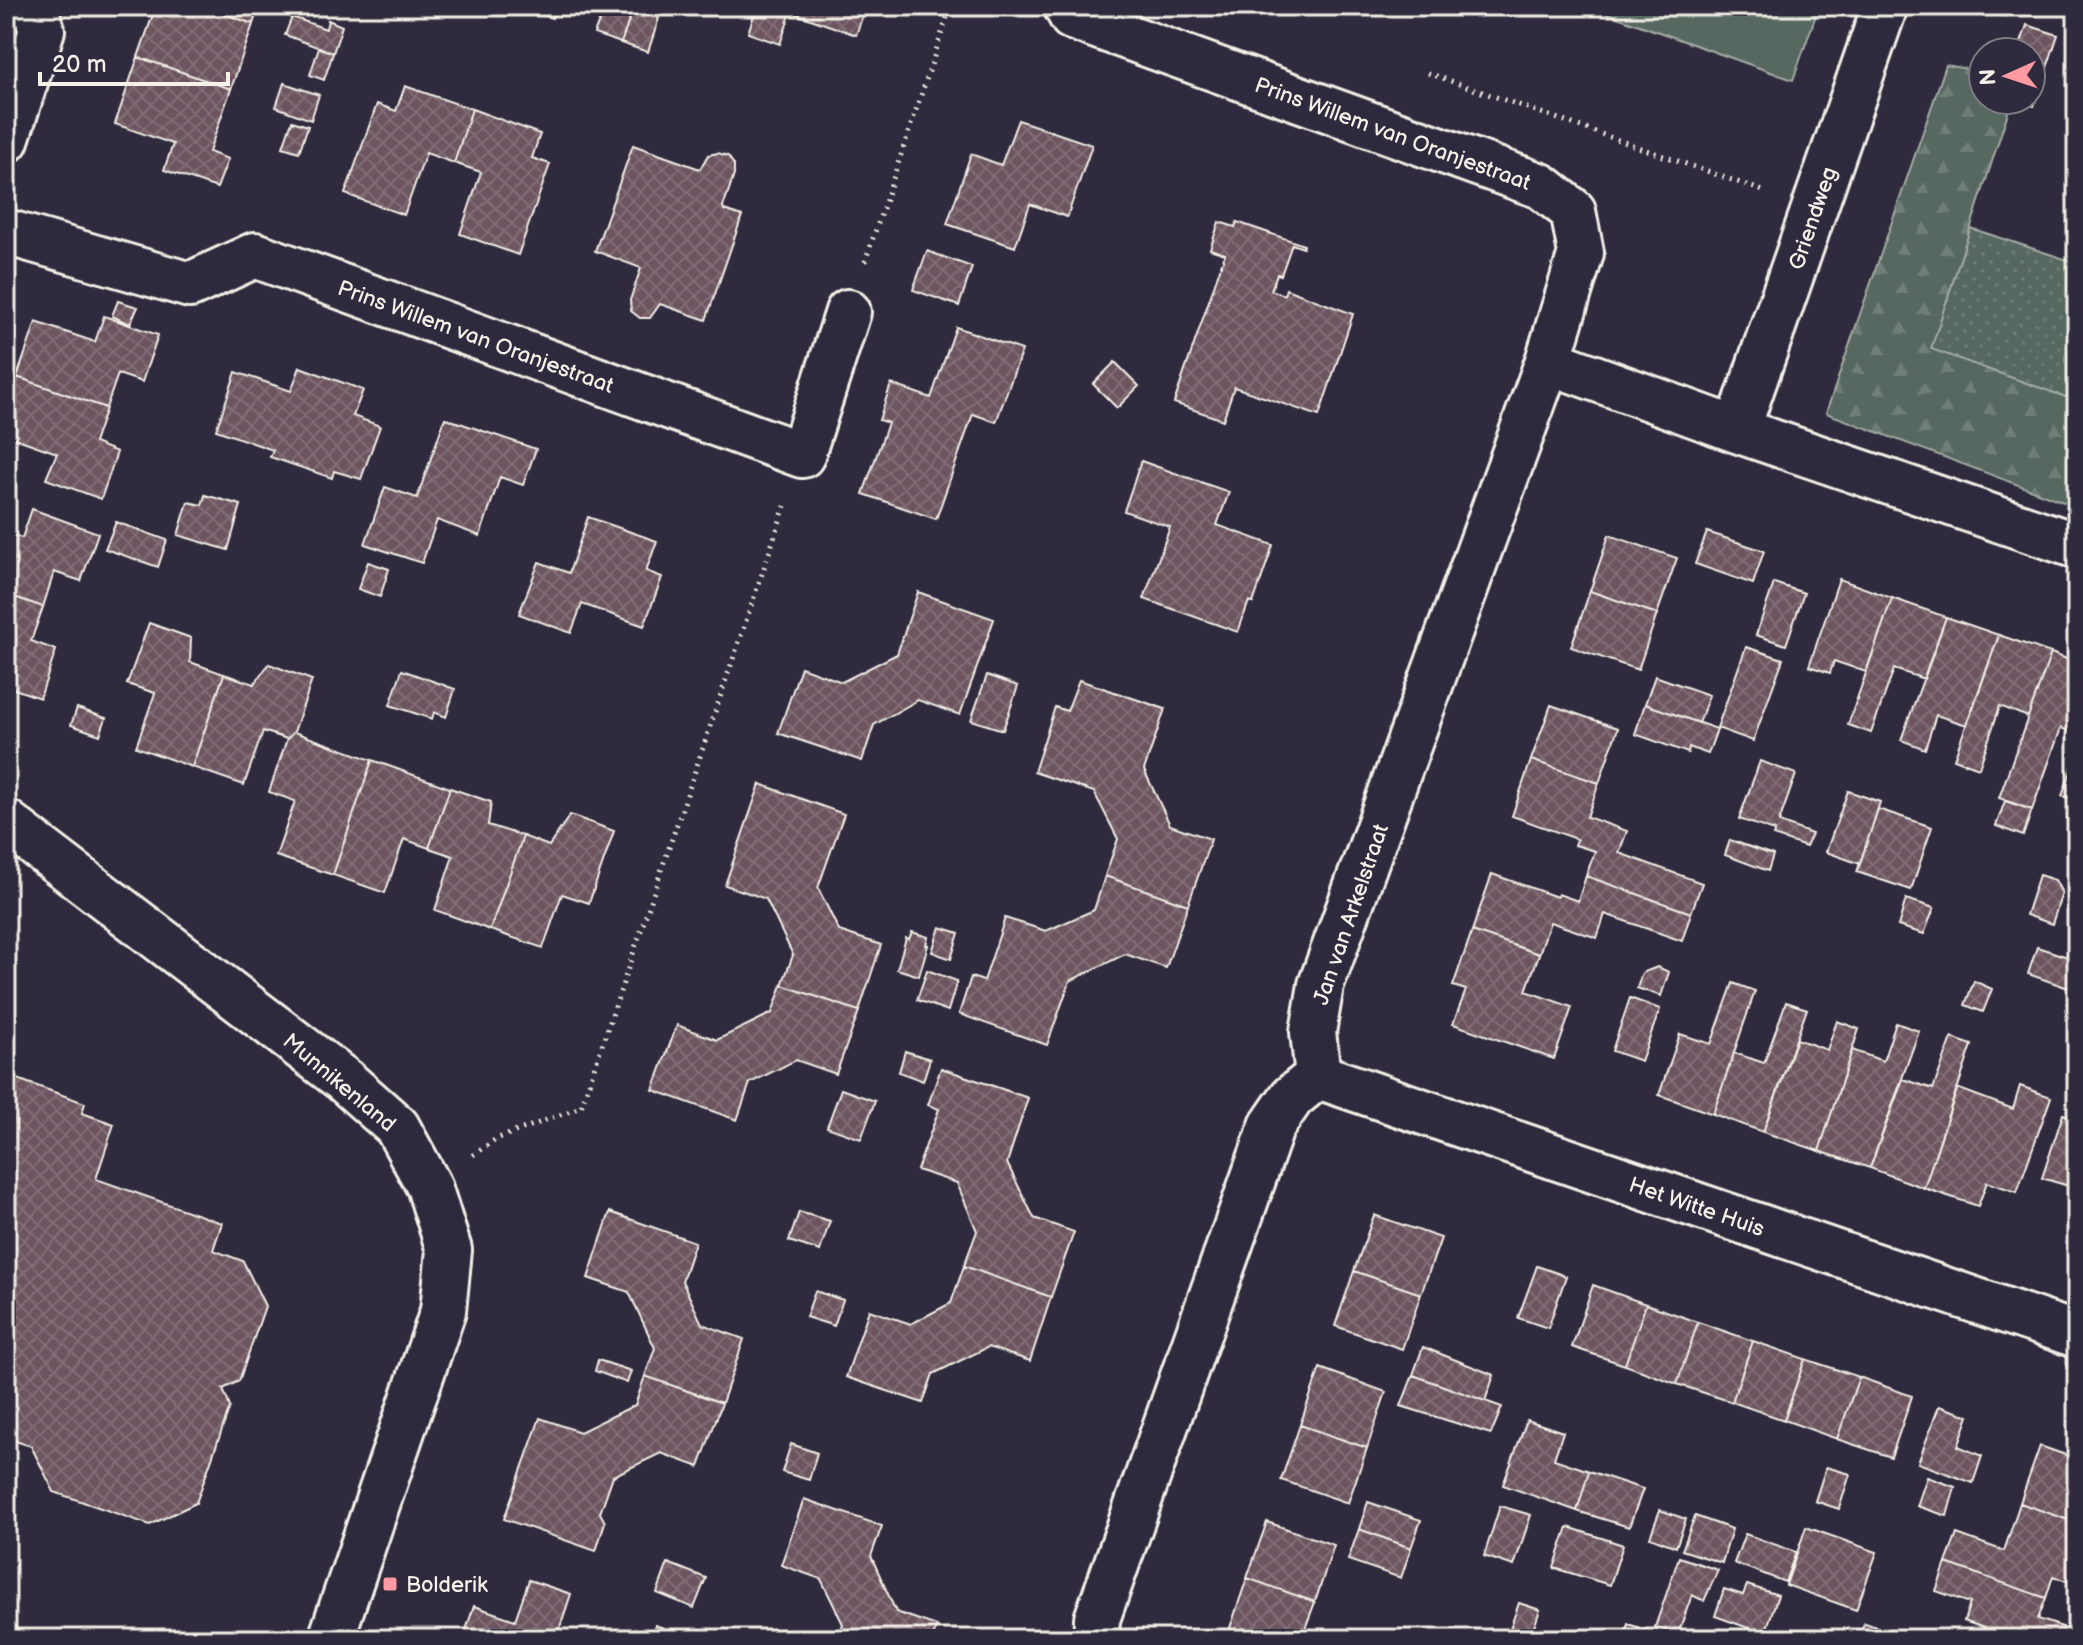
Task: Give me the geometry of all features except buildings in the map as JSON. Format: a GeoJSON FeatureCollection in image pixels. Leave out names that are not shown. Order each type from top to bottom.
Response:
{"type":"FeatureCollection","features":[{"type":"Feature","properties":{"kind":"street"},"geometry":{"type":"LineString","coordinates":[[6,140],[42,30],[34,6]]}},
{"type":"Feature","properties":{"kind":"street","name":"Prins Willem van Oranjestraat"},"geometry":{"type":"LineString","coordinates":[[1066,6],[1072,17],[1541,186],[1573,211],[1581,253],[1548,361]]}},
{"type":"Feature","properties":{"kind":"street","name":"Griendweg"},"geometry":{"type":"LineString","coordinates":[[1737,430],[1885,6]]}},
{"type":"Feature","properties":{"kind":"street","name":"Prins Willem van Oranjestraat"},"geometry":{"type":"LineString","coordinates":[[6,232],[190,285],[255,255],[802,455]]}},
{"type":"Feature","properties":{"kind":"street"},"geometry":{"type":"LineString","coordinates":[[802,455],[848,312]]}},
{"type":"Feature","properties":{"kind":"street"},"geometry":{"type":"LineString","coordinates":[[1548,361],[1737,430],[2077,546]]}},
{"type":"Feature","properties":{"kind":"street","name":"Jan van Arkelstraat"},"geometry":{"type":"LineString","coordinates":[[1318,1076],[1313,1032],[1321,985],[1548,361]]}},
{"type":"Feature","properties":{"kind":"street","name":"Munnikenland"},"geometry":{"type":"LineString","coordinates":[[6,822],[344,1080],[397,1127],[429,1186],[449,1250],[443,1311],[331,1639]]}},
{"type":"Feature","properties":{"kind":"street"},"geometry":{"type":"LineString","coordinates":[[1096,1639],[1097,1619],[1272,1126],[1292,1097],[1318,1076]]}},
{"type":"Feature","properties":{"kind":"street","name":"Het Witte Huis"},"geometry":{"type":"LineString","coordinates":[[1318,1076],[2077,1335]]}},
{"type":"Feature","properties":{"kind":"path"},"geometry":{"type":"LineString","coordinates":[[848,312],[951,6]]}},
{"type":"Feature","properties":{"kind":"path"},"geometry":{"type":"LineString","coordinates":[[1428,73],[1815,210]]}},
{"type":"Feature","properties":{"kind":"path"},"geometry":{"type":"LineString","coordinates":[[429,1186],[496,1139],[581,1107],[802,455]]}},
{"type":"Feature","properties":{"kind":"green space"},"geometry":{"type":"Polygon","coordinates":[[[1608,6],[1819,6],[1793,80],[1606,13],[1608,6]]]}},
{"type":"Feature","properties":{"kind":"green space"},"geometry":{"type":"Polygon","coordinates":[[[1946,65],[1967,69],[1967,116],[2007,116],[1931,349],[2077,401],[2077,507],[1826,413],[1946,65]]]}},
{"type":"Feature","properties":{"kind":"green space"},"geometry":{"type":"Polygon","coordinates":[[[1970,228],[2077,263],[2077,401],[1930,350],[1970,228]]]}},
{"type":"Feature","properties":{"kind":"place","name":"Bolderik"},"geometry":{"type":"Point","coordinates":[390,1584]}}]}
